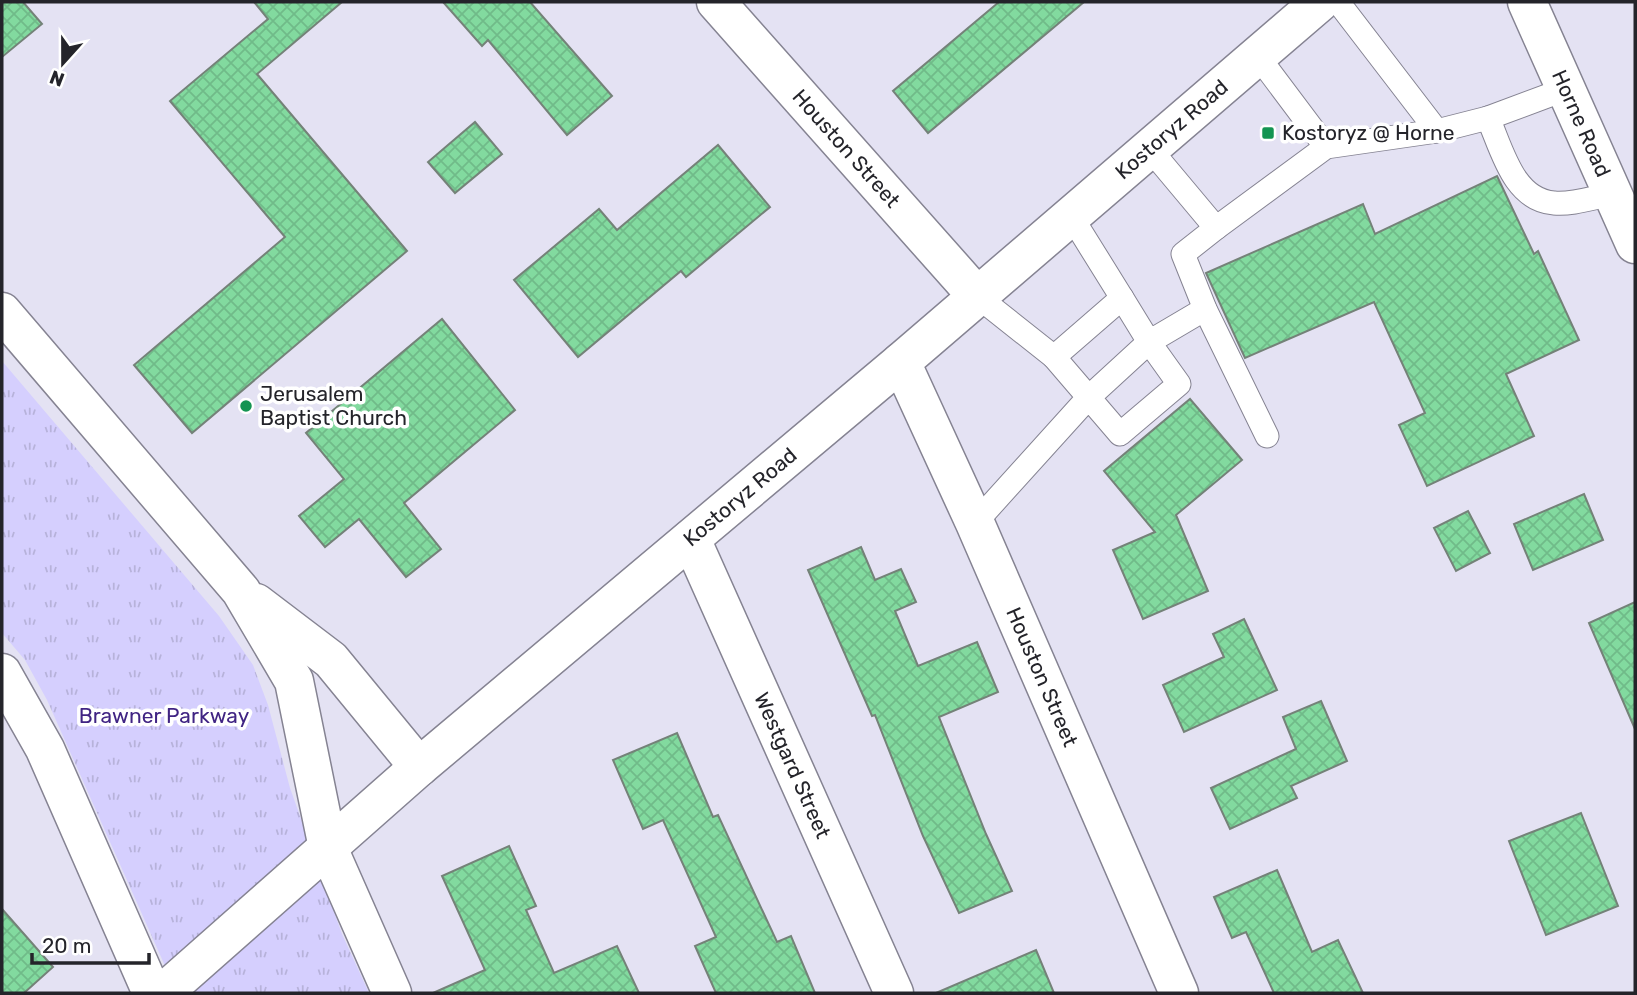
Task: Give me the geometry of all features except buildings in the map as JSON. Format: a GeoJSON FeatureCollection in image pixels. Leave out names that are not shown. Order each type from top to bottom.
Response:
{"type":"FeatureCollection","features":[{"type":"Feature","properties":{"kind":"street","name":"Houston Street"},"geometry":{"type":"LineString","coordinates":[[716,2],[977,296]]}},
{"type":"Feature","properties":{"kind":"street","name":"Kostoryz Road"},"geometry":{"type":"LineString","coordinates":[[163,993],[419,767],[901,362],[1320,2]]}},
{"type":"Feature","properties":{"kind":"street","name":"Horne Road"},"geometry":{"type":"LineString","coordinates":[[1527,2],[1635,244]]}},
{"type":"Feature","properties":{"kind":"street"},"geometry":{"type":"LineString","coordinates":[[2,312],[241,591],[295,681],[328,848],[392,993]]}},
{"type":"Feature","properties":{"kind":"street","name":"Houston Street"},"geometry":{"type":"LineString","coordinates":[[901,362],[975,523],[1179,993]]}},
{"type":"Feature","properties":{"kind":"street","name":"Westgard Street"},"geometry":{"type":"LineString","coordinates":[[691,539],[894,993]]}},
{"type":"Feature","properties":{"kind":"street"},"geometry":{"type":"LineString","coordinates":[[241,591],[331,660],[419,767]]}},
{"type":"Feature","properties":{"kind":"street"},"geometry":{"type":"LineString","coordinates":[[2,673],[45,749],[152,993]]}},
{"type":"Feature","properties":{"kind":"lane"},"geometry":{"type":"LineString","coordinates":[[1338,2],[1437,131]]}},
{"type":"Feature","properties":{"kind":"lane"},"geometry":{"type":"LineString","coordinates":[[1258,55],[1325,148]]}},
{"type":"Feature","properties":{"kind":"lane"},"geometry":{"type":"LineString","coordinates":[[1267,436],[1205,309],[1183,254],[1325,148],[1437,131],[1488,118],[1566,89]]}},
{"type":"Feature","properties":{"kind":"lane"},"geometry":{"type":"LineString","coordinates":[[1488,118],[1514,177],[1531,197],[1554,203],[1613,194]]}},
{"type":"Feature","properties":{"kind":"lane"},"geometry":{"type":"LineString","coordinates":[[1149,148],[1216,228]]}},
{"type":"Feature","properties":{"kind":"lane"},"geometry":{"type":"LineString","coordinates":[[977,296],[1054,357],[1120,433],[1179,384],[1149,342],[1071,216]]}},
{"type":"Feature","properties":{"kind":"lane"},"geometry":{"type":"LineString","coordinates":[[1054,357],[1122,298]]}},
{"type":"Feature","properties":{"kind":"lane"},"geometry":{"type":"LineString","coordinates":[[975,523],[1088,398],[1149,342],[1205,309]]}},
{"type":"Feature","properties":{"kind":"green space","name":"Brawner Parkway"},"geometry":{"type":"Polygon","coordinates":[[[2,361],[219,616],[253,665],[268,705],[290,788],[342,934],[369,993],[177,993],[47,700],[25,660],[2,633],[2,361]]]}},
{"type":"Feature","properties":{"kind":"place","name":"Kostoryz @ Horne"},"geometry":{"type":"Point","coordinates":[1268,133]}},
{"type":"Feature","properties":{"kind":"place","name":"Jerusalem Baptist Church"},"geometry":{"type":"Point","coordinates":[246,406]}}]}
